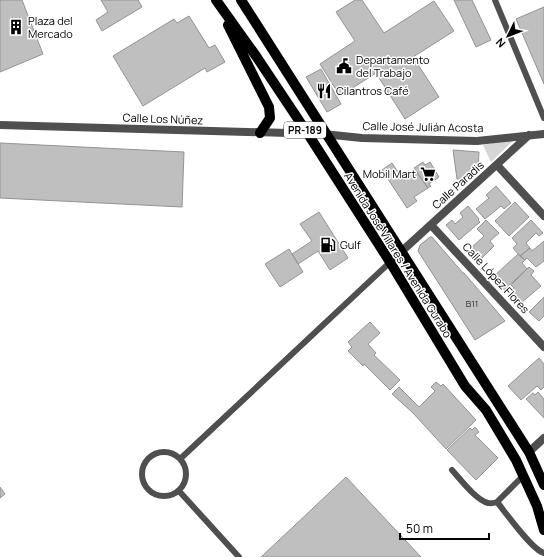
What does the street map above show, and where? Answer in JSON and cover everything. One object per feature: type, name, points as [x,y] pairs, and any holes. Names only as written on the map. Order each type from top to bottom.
[{"type":"main road","points":[[216,0],[270,108],[270,118],[260,133]]},
{"type":"main road","name":"Avenida José Villares / Avenida Gurabo","points":[[216,0],[256,56],[308,134],[390,262],[465,386],[486,410],[516,460],[537,506],[544,530]]},
{"type":"main road","name":"Avenida José Villares / Avenida Gurabo","points":[[241,0],[529,452],[544,485]]},
{"type":"main road","points":[[308,134],[336,157],[364,193]]},
{"type":"street","name":"Calle Los Núñez","points":[[0,125],[326,134]]},
{"type":"street","name":"Calle José Julián Acosta","points":[[326,134],[362,138],[477,141],[544,134]]},
{"type":"street","name":"Calle Paradis","points":[[402,251],[529,135]]},
{"type":"street","points":[[497,165],[544,216]]},
{"type":"street","name":"Calle López Flores","points":[[431,225],[544,347]]},
{"type":"street","points":[[529,452],[544,438]]},
{"type":"lane","points":[[495,0],[544,118]]},
{"type":"lane","points":[[180,458],[402,251]]},
{"type":"lane","points":[[164,451],[172,453],[180,458],[185,466],[186,475],[184,484],[179,491],[164,497],[150,492],[144,485],[142,476],[142,467],[147,459],[154,453],[164,451]]},
{"type":"lane","points":[[452,470],[478,497],[490,504],[497,502],[523,476]]},
{"type":"lane","points":[[179,491],[239,557]]},
{"type":"lane","points":[[497,502],[536,550],[544,553]]},
{"type":"shaded area","points":[[515,139],[491,162],[483,145]]},
{"type":"building","name":"Plaza del Mercado","points":[[0,0],[22,0],[43,54],[0,72]]},
{"type":"building","points":[[101,0],[138,0],[142,7],[102,31],[96,20],[108,12]]},
{"type":"building","points":[[355,0],[362,0],[384,33],[434,1],[454,31],[413,57],[439,97],[405,119],[376,73],[340,96],[320,64],[355,41],[336,12]]},
{"type":"building","points":[[454,0],[472,0],[491,40],[476,47]]},
{"type":"building","points":[[544,7],[544,84],[516,19]]},
{"type":"building","points":[[189,16],[209,48],[215,45],[225,62],[207,72],[205,68],[143,106],[113,56],[174,19],[177,23]]},
{"type":"building","name":"Cilantros Café","points":[[321,69],[341,104],[327,112],[306,77]]},
{"type":"building","points":[[0,143],[184,152],[182,207],[0,198]]},
{"type":"building","points":[[453,150],[479,152],[478,169],[472,169],[473,173],[468,174],[468,179],[462,183],[463,179],[457,179]]},
{"type":"building","name":"Mobil Mart","points":[[423,162],[425,165],[430,162],[439,177],[429,184],[431,186],[428,188],[414,168]]},
{"type":"building","points":[[392,163],[403,180],[416,171],[428,188],[414,197],[417,201],[407,208],[382,170]]},
{"type":"building","points":[[496,186],[511,203],[504,209],[501,206],[485,219],[476,209],[489,198],[486,195]]},
{"type":"building","points":[[515,202],[529,217],[509,236],[495,221]]},
{"type":"building","points":[[468,206],[480,222],[459,240],[446,225],[452,220],[455,224],[463,217],[460,213]]},
{"type":"building","points":[[319,212],[348,258],[330,270],[318,251],[298,264],[292,254],[312,241],[300,224]]},
{"type":"building","points":[[486,220],[499,233],[490,241],[494,246],[480,260],[470,249],[484,236],[477,229]]},
{"type":"building","points":[[531,220],[543,233],[539,236],[536,233],[526,243],[530,248],[520,256],[513,248],[517,244],[512,238]]},
{"type":"building","points":[[432,237],[505,321],[475,340],[418,251],[420,245]]},
{"type":"building","points":[[544,241],[544,261],[536,267],[527,258],[525,260],[520,256],[530,248],[532,251]]},
{"type":"building","points":[[289,249],[303,272],[280,287],[265,264]]},
{"type":"building","points":[[518,254],[525,260],[522,263],[527,269],[504,290],[493,277]]},
{"type":"building","points":[[529,267],[534,271],[531,275],[541,286],[521,303],[511,291],[514,288],[511,285]]},
{"type":"building","points":[[544,297],[544,316],[539,321],[529,312]]},
{"type":"building","points":[[370,322],[380,333],[368,344],[376,353],[374,355],[400,380],[390,390],[364,364],[363,366],[348,351],[352,347],[348,342]]},
{"type":"building","points":[[539,358],[544,364],[544,387],[541,390],[537,386],[521,400],[508,386]]},
{"type":"building","points":[[436,382],[441,386],[443,384],[476,420],[446,449],[413,413],[392,394],[399,387],[419,407],[435,391],[431,387]]},
{"type":"building","points":[[538,392],[544,399],[544,418],[526,399],[533,393],[535,395]]},
{"type":"building","points":[[475,427],[479,432],[475,435],[498,458],[476,480],[447,450],[470,428],[472,430]]},
{"type":"building","points":[[346,477],[421,557],[261,557],[311,510]]},
{"type":"building","points":[[0,487],[5,494],[0,498]]},
{"type":"place","name":"Plaza del Mercado","points":[[16,27]]},
{"type":"place","name":"Departamento del Trabajo","points":[[344,66]]},
{"type":"place","name":"Cilantros Café","points":[[324,91]]},
{"type":"place","name":"Mobil Mart","points":[[428,174]]},
{"type":"place","name":"Gulf","points":[[328,245]]}]
